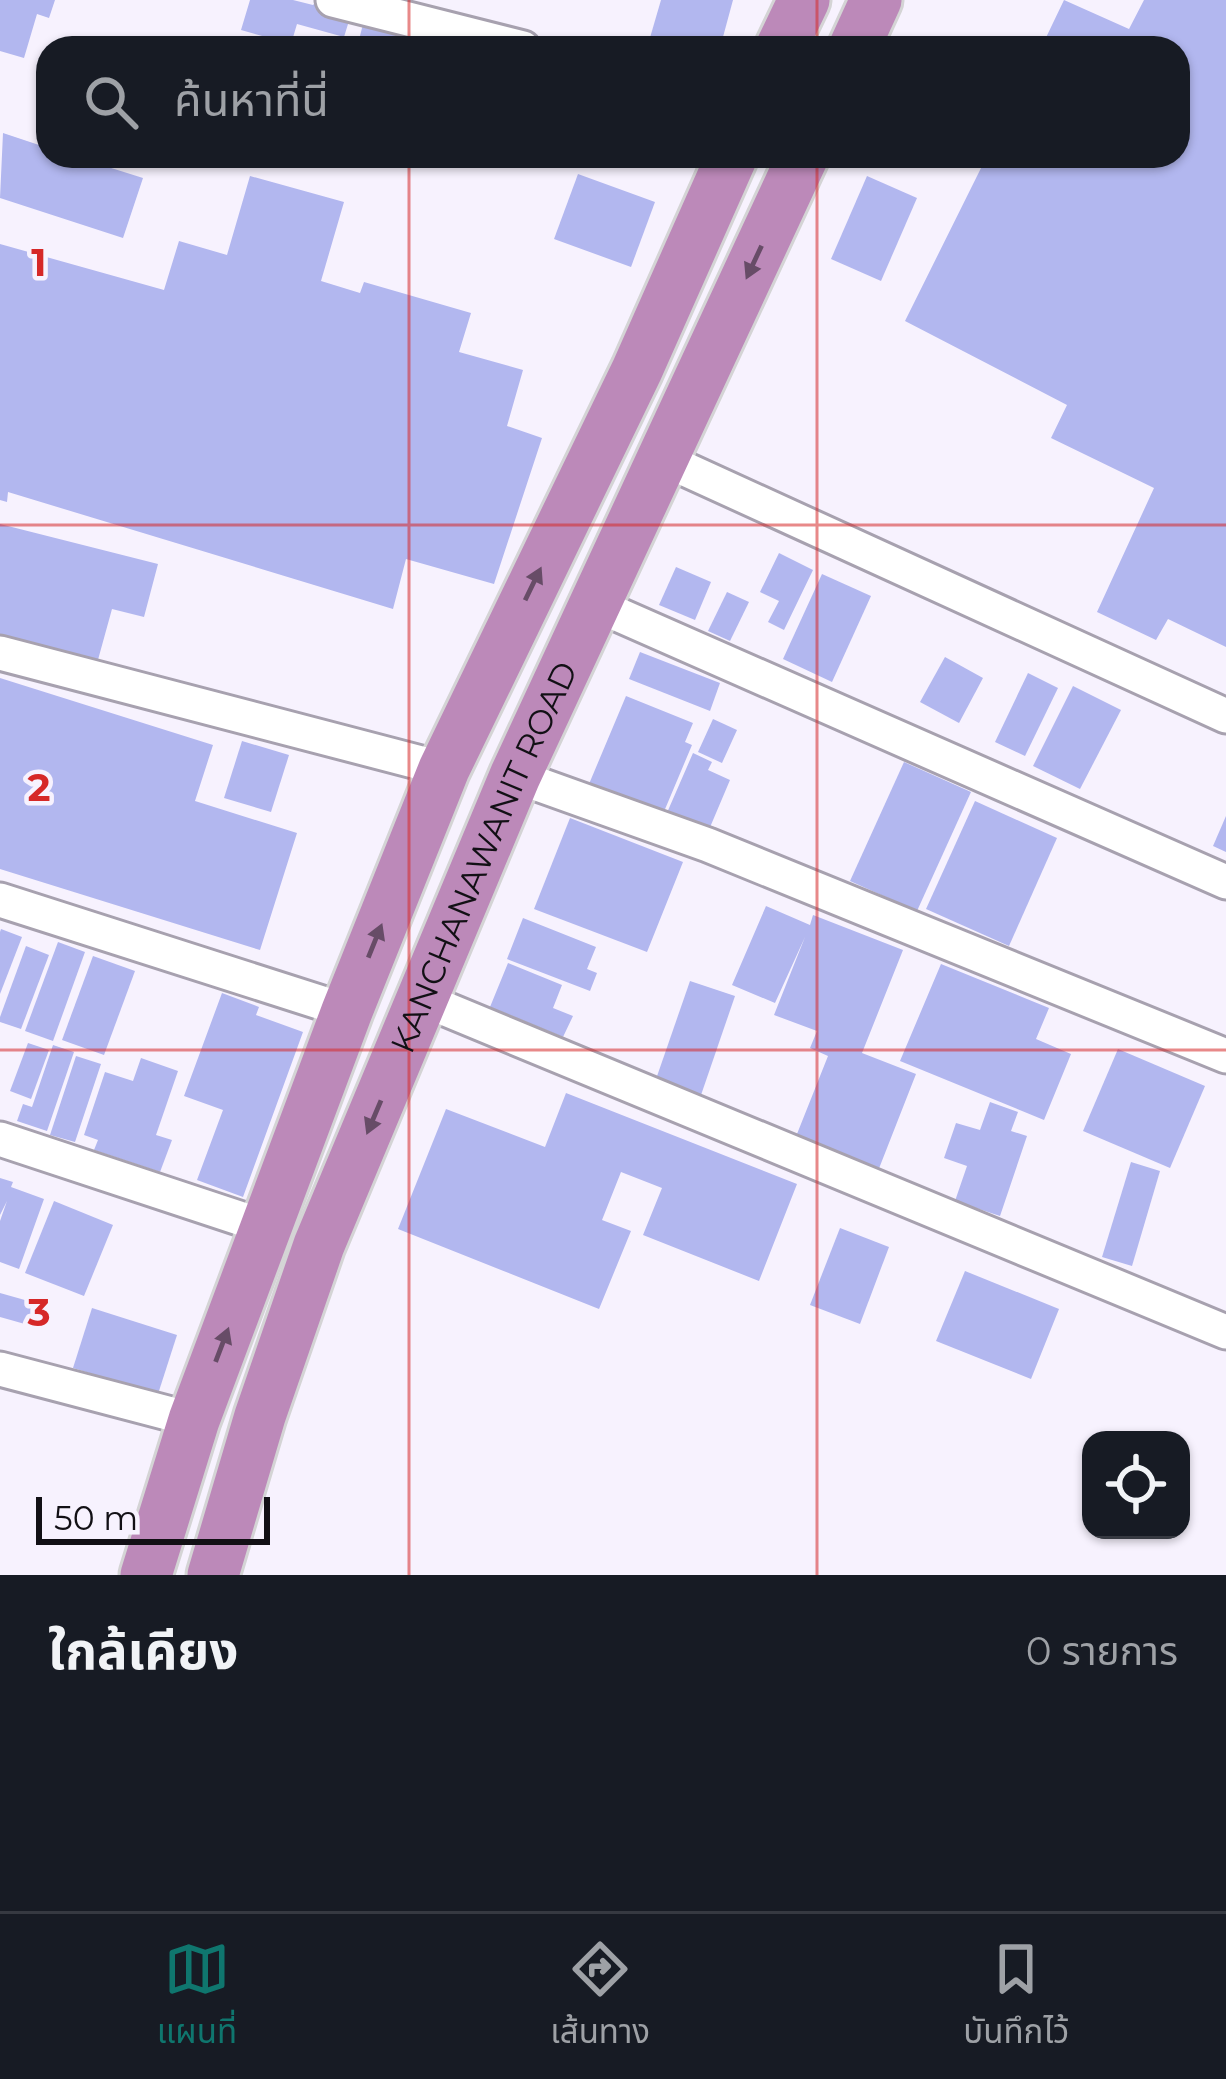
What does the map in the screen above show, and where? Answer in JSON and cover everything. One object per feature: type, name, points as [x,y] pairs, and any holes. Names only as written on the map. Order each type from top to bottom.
[{"type":"highway","points":[[788,36],[804,0]]},
{"type":"highway","points":[[860,36],[876,0]]},
{"type":"highway","name":"KANCHANAWANIT ROAD","points":[[146,1575],[194,1420],[347,1011],[444,769],[638,370],[727,168]]},
{"type":"highway","name":"KANCHANAWANIT ROAD","points":[[213,1575],[260,1416],[320,1245],[515,776],[797,168]]},
{"type":"highway","points":[[638,370],[692,393]]},
{"type":"street","points":[[333,0],[476,36]]},
{"type":"street","points":[[663,459],[1226,716]]},
{"type":"street","points":[[592,603],[1226,881]]},
{"type":"street","points":[[0,653],[444,769]]},
{"type":"street","points":[[515,776],[708,844],[1226,1056]]},
{"type":"street","points":[[0,900],[347,1011]]},
{"type":"street","points":[[424,1000],[1226,1332]]},
{"type":"street","points":[[0,1139],[266,1227]]},
{"type":"street","points":[[0,1369],[194,1420]]},
{"type":"building","points":[[0,0],[55,0],[49,18],[37,14],[24,58],[0,51]]},
{"type":"building","points":[[250,0],[313,5],[317,1],[352,11],[344,36],[297,24],[293,36],[241,30]]},
{"type":"building","points":[[661,0],[733,0],[723,36],[650,36]]},
{"type":"building","points":[[1064,0],[1129,29],[1144,0],[1226,0],[1226,647],[1168,619],[1156,640],[1097,612],[1154,488],[1051,438],[1067,405],[905,321],[981,168],[1190,168],[1190,36],[1047,36]]},
{"type":"building","points":[[363,24],[407,35],[407,36],[360,36]]},
{"type":"building","points":[[3,133],[36,144],[36,168],[111,168],[143,178],[123,238],[0,198]]},
{"type":"building","points":[[578,174],[655,202],[631,267],[554,239]]},
{"type":"building","points":[[250,176],[344,202],[321,281],[360,293],[364,282],[471,313],[459,352],[523,370],[507,426],[542,438],[494,584],[406,559],[393,609],[8,492],[7,502],[0,500],[0,244],[164,290],[179,241],[227,255]]},
{"type":"building","points":[[867,176],[917,198],[881,281],[831,259]]},
{"type":"building","points":[[0,524],[158,564],[144,617],[112,609],[96,667],[0,640]]},
{"type":"building","points":[[779,553],[813,570],[784,630],[768,622],[779,601],[760,592]]},
{"type":"building","points":[[676,567],[711,582],[695,620],[659,605]]},
{"type":"building","points":[[822,574],[871,596],[832,682],[783,659]]},
{"type":"building","points":[[727,592],[749,602],[730,641],[708,631]]},
{"type":"building","points":[[640,652],[720,683],[710,711],[629,679]]},
{"type":"building","points":[[945,657],[983,678],[959,723],[920,702]]},
{"type":"building","points":[[1028,673],[1058,688],[1025,756],[995,742]]},
{"type":"building","points":[[0,678],[213,745],[195,801],[297,833],[260,950],[0,869]]},
{"type":"building","points":[[1073,686],[1121,710],[1080,789],[1033,766]]},
{"type":"building","points":[[626,696],[693,723],[685,742],[692,745],[663,814],[589,784]]},
{"type":"building","points":[[713,719],[737,730],[722,763],[698,752]]},
{"type":"building","points":[[242,741],[289,755],[271,812],[224,798]]},
{"type":"building","points":[[693,753],[712,762],[708,770],[730,780],[708,832],[666,815]]},
{"type":"building","points":[[904,762],[971,792],[917,911],[850,881]]},
{"type":"building","points":[[975,801],[1057,838],[1009,946],[926,909]]},
{"type":"building","points":[[1226,816],[1226,852],[1213,846]]},
{"type":"building","points":[[570,818],[683,862],[647,952],[534,909]]},
{"type":"building","points":[[766,906],[810,925],[813,915],[903,950],[862,1053],[916,1074],[878,1171],[795,1139],[828,1056],[810,1048],[817,1031],[774,1015],[805,937],[775,1003],[732,985]]},
{"type":"building","points":[[523,918],[596,947],[587,969],[597,973],[590,991],[507,959]]},
{"type":"building","points":[[0,932],[22,937],[0,994]]},
{"type":"building","points":[[58,942],[85,952],[53,1041],[25,1031]]},
{"type":"building","points":[[26,946],[49,955],[21,1029],[0,1022],[0,1017]]},
{"type":"building","points":[[93,956],[135,971],[104,1055],[62,1040]]},
{"type":"building","points":[[508,963],[562,985],[553,1008],[573,1016],[563,1037],[490,1007]]},
{"type":"building","points":[[941,964],[1049,1008],[1036,1039],[1071,1054],[1044,1120],[900,1061]]},
{"type":"building","points":[[690,981],[735,996],[700,1098],[655,1082]]},
{"type":"building","points":[[222,993],[259,1007],[256,1015],[303,1032],[243,1197],[197,1180],[223,1110],[184,1096]]},
{"type":"building","points":[[28,1043],[49,1050],[31,1099],[10,1091]]},
{"type":"building","points":[[53,1045],[74,1052],[47,1131],[17,1121],[23,1104],[32,1107]]},
{"type":"building","points":[[1118,1049],[1205,1086],[1170,1168],[1083,1131]]},
{"type":"building","points":[[76,1056],[101,1064],[75,1142],[50,1135]]},
{"type":"building","points":[[141,1058],[178,1071],[156,1135],[172,1140],[160,1172],[94,1150],[98,1140],[84,1135],[105,1072],[133,1081]]},
{"type":"building","points":[[566,1093],[797,1184],[759,1281],[643,1235],[662,1188],[621,1172],[602,1220],[631,1231],[599,1309],[398,1229],[446,1109],[545,1147]]},
{"type":"building","points":[[990,1102],[1018,1112],[1011,1131],[1027,1136],[1000,1216],[955,1201],[967,1166],[944,1158],[956,1123],[980,1130]]},
{"type":"building","points":[[1131,1162],[1160,1171],[1132,1266],[1102,1257]]},
{"type":"building","points":[[0,1178],[44,1199],[19,1269],[0,1262],[0,1221],[7,1201],[0,1215]]},
{"type":"building","points":[[54,1201],[113,1225],[84,1296],[25,1273]]},
{"type":"building","points":[[840,1228],[889,1247],[860,1324],[810,1305]]},
{"type":"building","points":[[965,1271],[1059,1309],[1031,1379],[936,1341]]},
{"type":"building","points":[[0,1293],[39,1304],[32,1326],[0,1317]]},
{"type":"building","points":[[92,1308],[177,1335],[158,1394],[73,1368]]}]
